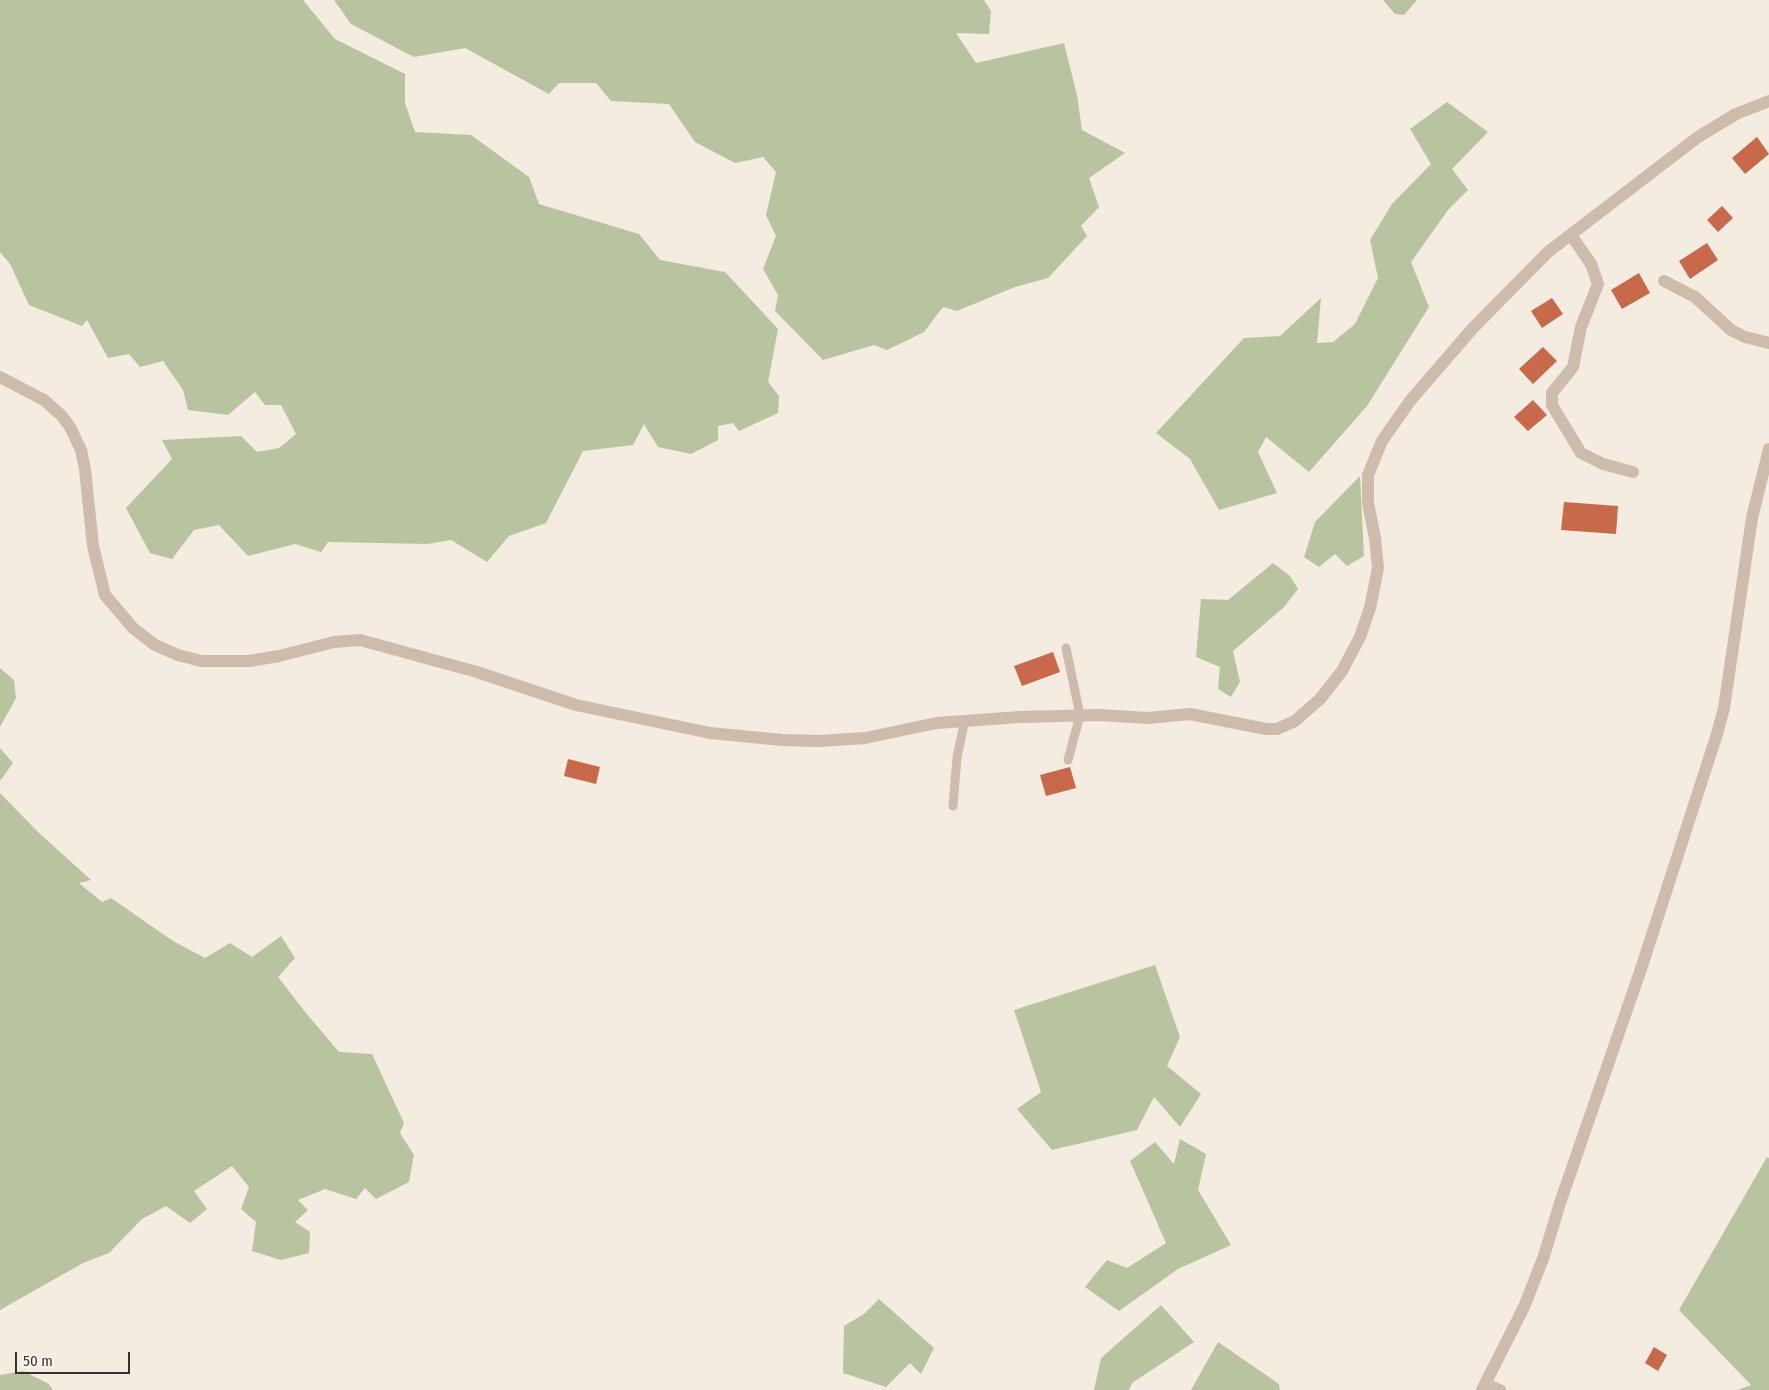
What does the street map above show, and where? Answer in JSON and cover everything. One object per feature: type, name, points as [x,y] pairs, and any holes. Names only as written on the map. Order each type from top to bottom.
[{"type":"street","points":[[0,377],[44,400],[62,416],[70,427],[83,460],[93,546],[105,595],[133,628],[155,645],[178,655],[201,661],[249,660],[279,656],[334,642],[360,640],[477,672],[576,705],[710,732],[782,740],[819,741],[866,738],[937,723],[1080,715],[1148,718],[1190,714],[1266,729],[1277,729],[1295,721],[1320,699],[1342,671],[1357,644],[1370,608],[1377,579],[1378,558],[1366,488],[1368,475],[1376,452],[1410,402],[1473,328],[1530,269],[1698,137],[1736,114],[1769,101]]},
{"type":"street","points":[[1571,235],[1591,264],[1598,284],[1581,327],[1573,367],[1552,392],[1550,398],[1552,405],[1581,453],[1603,464],[1634,472]]},
{"type":"street","points":[[1664,281],[1695,297],[1731,330],[1745,337],[1769,343]]},
{"type":"street","points":[[1500,1390],[1483,1387],[1524,1307],[1544,1256],[1560,1203],[1637,982],[1717,734],[1724,708],[1752,518],[1769,449]]},
{"type":"lane","points":[[1066,648],[1080,715],[1068,760]]},
{"type":"lane","points":[[953,806],[957,758],[965,720]]},
{"type":"green space","points":[[0,0],[303,0],[335,39],[405,74],[405,103],[415,132],[471,135],[529,177],[539,204],[639,234],[660,260],[725,272],[778,329],[768,382],[779,396],[778,413],[739,431],[733,423],[718,426],[718,440],[691,454],[658,447],[644,424],[633,445],[583,451],[546,523],[509,536],[487,562],[451,540],[428,544],[328,542],[321,552],[295,544],[248,556],[219,525],[194,530],[172,559],[150,553],[126,508],[172,459],[162,440],[241,436],[257,452],[279,448],[296,434],[281,405],[265,405],[255,392],[228,415],[188,410],[183,390],[163,361],[140,367],[129,354],[108,358],[87,320],[82,326],[29,305],[10,264],[0,252]]},
{"type":"green space","points":[[334,0],[984,0],[991,11],[989,34],[956,33],[976,63],[1064,43],[1077,95],[1082,130],[1125,153],[1089,178],[1099,207],[1081,226],[1087,236],[1048,278],[1015,287],[957,311],[943,307],[924,332],[887,350],[874,345],[823,360],[775,311],[778,295],[763,269],[776,236],[766,215],[776,172],[763,157],[735,163],[695,142],[669,104],[611,101],[596,83],[559,83],[549,94],[465,48],[414,57],[351,24]]},
{"type":"green space","points":[[1383,0],[1417,0],[1404,15],[1395,14]]},
{"type":"green space","points":[[1447,102],[1488,132],[1452,169],[1468,190],[1448,210],[1411,262],[1429,307],[1367,406],[1309,472],[1266,437],[1258,452],[1277,493],[1219,510],[1190,459],[1156,433],[1244,338],[1280,336],[1321,298],[1317,343],[1333,342],[1355,324],[1378,278],[1370,240],[1392,204],[1431,164],[1410,129]]},
{"type":"green space","points":[[1360,476],[1364,556],[1347,566],[1335,554],[1319,567],[1304,557],[1315,522]]},
{"type":"green space","points":[[1273,563],[1290,576],[1298,589],[1284,607],[1233,651],[1240,682],[1231,697],[1218,689],[1220,667],[1196,657],[1201,599],[1228,600]]},
{"type":"green space","points":[[0,668],[14,680],[16,698],[0,727]]},
{"type":"green space","points":[[0,748],[13,763],[0,781]]},
{"type":"green space","points":[[0,793],[38,832],[91,880],[79,883],[102,902],[111,898],[173,941],[205,958],[230,943],[252,957],[281,936],[295,958],[278,977],[339,1052],[372,1054],[404,1123],[400,1133],[414,1155],[409,1182],[376,1199],[365,1188],[356,1199],[325,1189],[298,1200],[308,1210],[295,1222],[310,1232],[309,1253],[281,1260],[252,1251],[256,1222],[241,1209],[249,1187],[232,1166],[194,1191],[207,1209],[190,1223],[166,1206],[142,1219],[109,1253],[83,1263],[0,1310]]},
{"type":"green space","points":[[1155,965],[1180,1037],[1167,1066],[1201,1094],[1180,1127],[1154,1097],[1137,1130],[1052,1150],[1017,1109],[1041,1092],[1014,1010]]},
{"type":"green space","points":[[1180,1139],[1206,1154],[1198,1190],[1231,1245],[1178,1269],[1119,1311],[1085,1287],[1107,1260],[1127,1268],[1166,1243],[1130,1161],[1155,1142],[1174,1164]]},
{"type":"green space","points":[[1767,1157],[1769,1158],[1769,1390],[1738,1390],[1751,1385],[1679,1310]]},
{"type":"green space","points":[[879,1299],[934,1348],[921,1374],[910,1363],[886,1387],[843,1373],[844,1326],[864,1314]]},
{"type":"green space","points":[[1161,1305],[1194,1342],[1132,1383],[1129,1390],[1094,1390],[1101,1358]]},
{"type":"green space","points":[[1218,1342],[1279,1384],[1280,1390],[1191,1390]]},
{"type":"green space","points":[[23,1371],[49,1384],[53,1390],[0,1390],[0,1375]]},
{"type":"building","points":[[1757,137],[1769,154],[1745,174],[1732,158]]},
{"type":"building","points":[[1722,206],[1733,218],[1718,232],[1707,220]]},
{"type":"building","points":[[1707,243],[1718,260],[1690,279],[1679,261]]},
{"type":"building","points":[[1639,273],[1650,293],[1622,309],[1611,290]]},
{"type":"building","points":[[1552,298],[1563,314],[1542,328],[1531,311]]},
{"type":"building","points":[[1543,347],[1557,361],[1533,384],[1519,369]]},
{"type":"building","points":[[1533,400],[1547,415],[1528,431],[1514,417]]},
{"type":"building","points":[[1564,502],[1618,506],[1616,534],[1561,530]]},
{"type":"building","points":[[1053,652],[1060,672],[1022,686],[1014,666]]},
{"type":"building","points":[[568,759],[600,767],[596,784],[564,776]]},
{"type":"building","points":[[1070,767],[1076,788],[1046,796],[1040,775]]},
{"type":"building","points":[[1654,1347],[1667,1355],[1658,1371],[1645,1363]]}]
